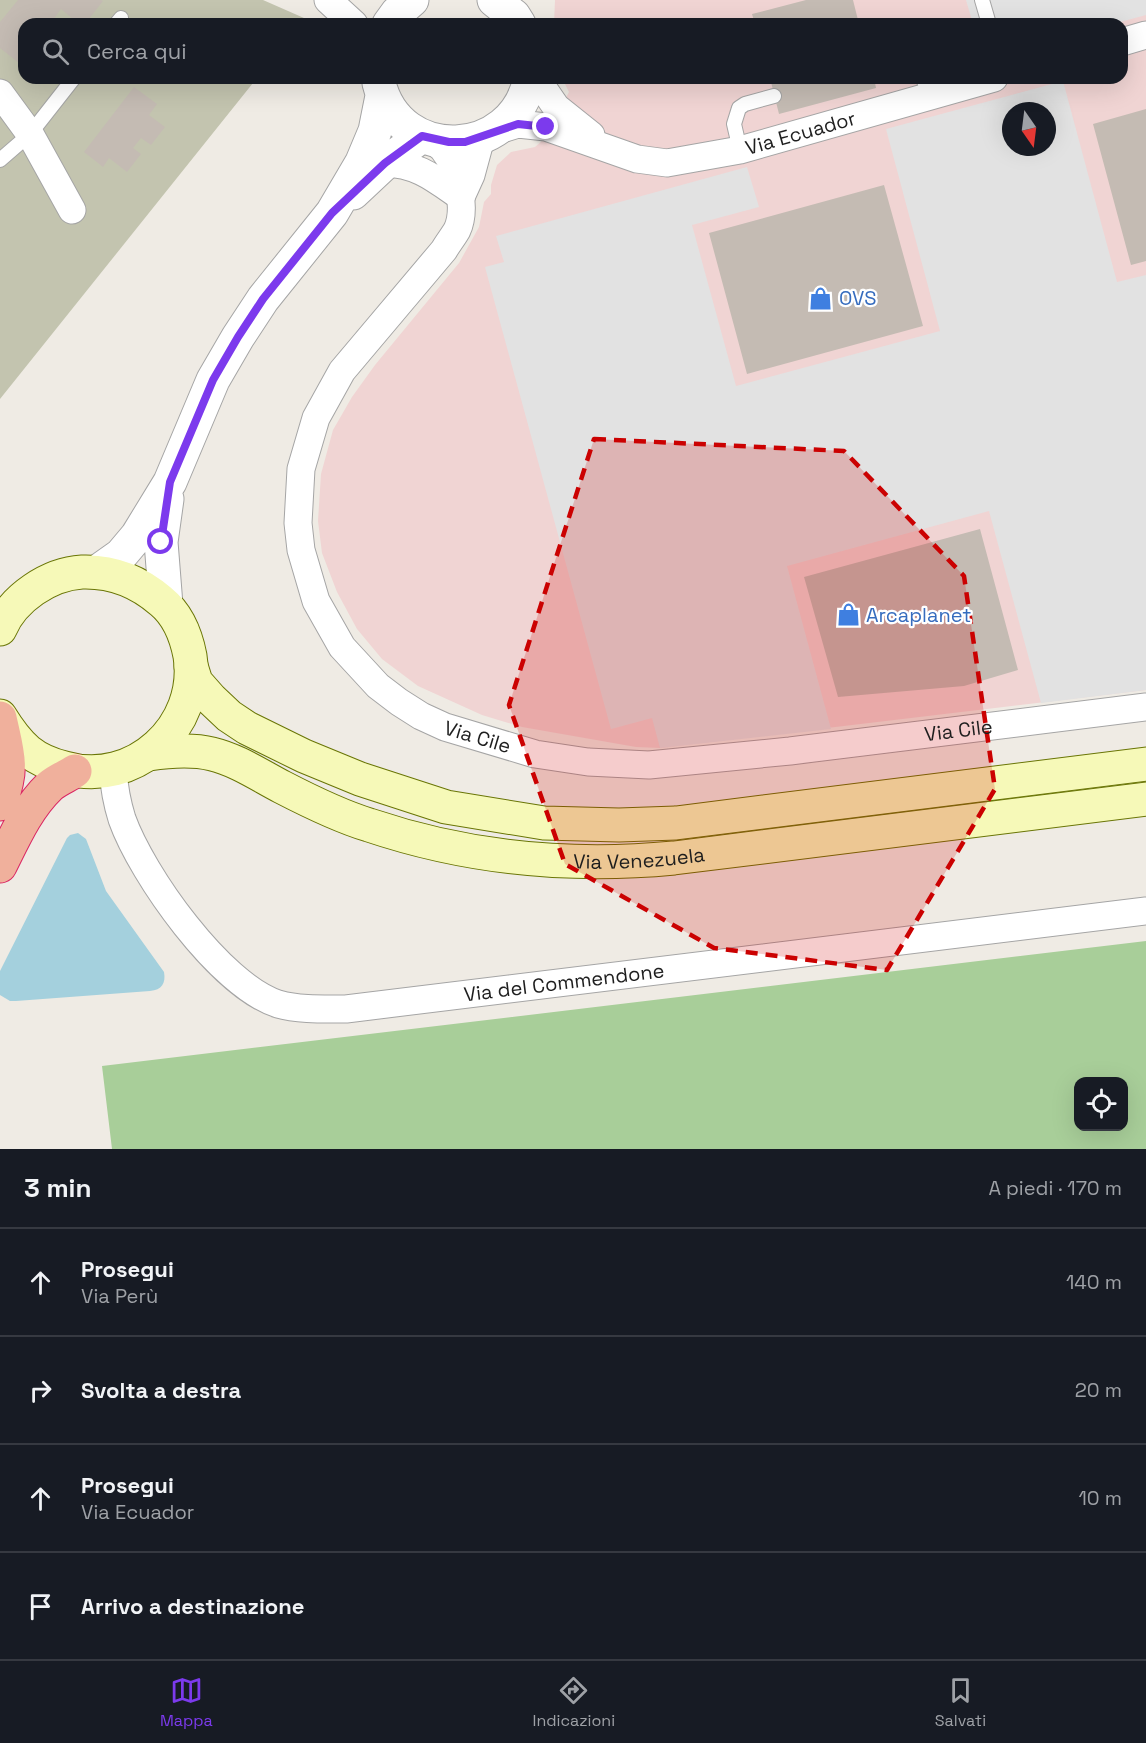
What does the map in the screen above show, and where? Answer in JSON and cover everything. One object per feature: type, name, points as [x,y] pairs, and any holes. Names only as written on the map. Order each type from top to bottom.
[{"type":"highway","points":[[0,717],[10,762],[8,784],[0,804]]},
{"type":"highway","points":[[0,866],[20,825],[35,803],[52,784],[75,771]]},
{"type":"main road","points":[[0,629],[15,606],[32,591],[52,579],[74,573],[97,572],[123,576],[146,588],[166,605],[179,623],[188,644],[191,666],[189,692],[182,716],[168,737],[149,754],[132,764],[113,770],[75,771],[51,764],[30,752],[12,735],[0,717]]},
{"type":"main road","name":"Via Venezuela","points":[[191,666],[196,682],[229,716],[247,728],[304,756],[360,779],[446,807],[544,823],[675,824],[1146,764]]},
{"type":"main road","name":"Via Venezuela","points":[[149,754],[174,750],[211,753],[367,825],[445,848],[514,858],[577,862],[674,858],[1146,799]]},
{"type":"street","points":[[328,0],[348,18]]},
{"type":"street","points":[[393,18],[412,0]]},
{"type":"street","points":[[494,0],[515,18]]},
{"type":"street","points":[[525,18],[531,0]]},
{"type":"street","points":[[1128,40],[1146,35]]},
{"type":"street","points":[[380,87],[391,111],[403,123],[428,138],[465,142],[488,134],[510,119],[521,105],[528,84]]},
{"type":"street","name":"Via Ecuador","points":[[540,84],[556,107],[606,147]]},
{"type":"street","name":"Via Ecuador","points":[[488,134],[518,124],[546,127],[637,159],[667,163],[740,150],[926,87],[949,84]]},
{"type":"street","points":[[332,213],[362,162],[375,131],[380,87]]},
{"type":"street","points":[[0,93],[30,135],[72,210]]},
{"type":"street","name":"Via Cile","points":[[461,197],[488,134]]},
{"type":"street","points":[[97,572],[121,555],[137,536],[170,482],[213,380],[263,299],[332,213],[385,163],[428,138]]},
{"type":"street","name":"Via Cile","points":[[428,138],[444,150],[455,171],[461,197],[461,215],[457,229],[444,250],[342,371],[316,418],[301,469],[298,523],[301,550],[316,601],[342,647],[378,686],[421,716],[445,727],[535,754],[588,762],[649,765],[790,751],[1146,707]]},
{"type":"street","points":[[385,163],[403,163],[422,170],[461,197]]},
{"type":"street","points":[[166,605],[161,542],[170,482]]},
{"type":"street","name":"Via del Commendone","points":[[113,770],[114,786],[122,819],[140,858],[166,899],[200,942],[236,980],[257,994],[278,1004],[311,1009],[346,1009],[1146,911]]},
{"type":"lane","points":[[982,0],[987,18]]},
{"type":"lane","points":[[0,160],[30,135],[69,84]]},
{"type":"lane","points":[[740,150],[734,124],[739,108],[745,104],[774,96]]},
{"type":"highlighted area","points":[[594,439],[844,451],[964,576],[995,789],[887,970],[714,948],[565,864],[509,705]]},
{"type":"shaded area","points":[[0,0],[263,0],[304,18],[18,18],[18,84],[252,84],[0,399]]},
{"type":"shaded area","points":[[555,0],[1146,0],[1146,690],[660,748],[636,747],[522,727],[482,715],[418,686],[382,659],[357,629],[337,592],[322,553],[318,521],[321,474],[333,430],[352,397],[375,365],[459,263],[479,227],[484,202],[491,194],[491,185],[497,165],[511,152],[535,147],[543,140],[569,92],[565,84],[1128,84],[1128,18],[554,18]]},
{"type":"shaded area","points":[[966,0],[1146,0],[1146,15],[1128,20],[1128,18],[971,18]]},
{"type":"shaded area","points":[[1052,84],[1064,84],[1117,282],[1146,275],[1146,690],[1041,703],[989,511],[787,566],[831,729],[660,748],[652,718],[611,729],[485,267],[504,262],[496,236],[747,167],[759,207],[692,225],[736,386],[940,331],[886,129]]},
{"type":"green space","points":[[1146,941],[1146,1149],[112,1149],[102,1066]]},
{"type":"water","points":[[78,833],[86,839],[106,891],[164,972],[164,983],[158,989],[150,991],[10,1001],[0,995],[0,971],[67,838]]},
{"type":"building","points":[[18,0],[103,1],[90,18],[72,18],[61,9],[54,18],[18,18],[18,62],[0,48],[0,22]]},
{"type":"building","points":[[806,0],[853,0],[858,18],[753,18],[752,14]]},
{"type":"building","points":[[772,84],[875,84],[876,88],[779,114]]},
{"type":"building","points":[[134,87],[157,104],[149,115],[165,127],[151,145],[141,138],[133,148],[141,154],[127,172],[109,158],[103,167],[84,152]]},
{"type":"building","points":[[1146,109],[1146,261],[1131,265],[1093,124]]},
{"type":"building","points":[[884,185],[923,326],[747,374],[709,233]]},
{"type":"building","points":[[980,529],[1018,670],[964,686],[838,697],[804,577]]},
{"type":"place","name":"OVS","points":[[821,298]]},
{"type":"place","name":"Arcaplanet","points":[[848,615]]},
{"type":"route","points":[[161,542],[170,482],[213,380],[263,299],[332,213],[385,163],[422,136],[433,140],[465,142],[518,124],[546,127]]}]
